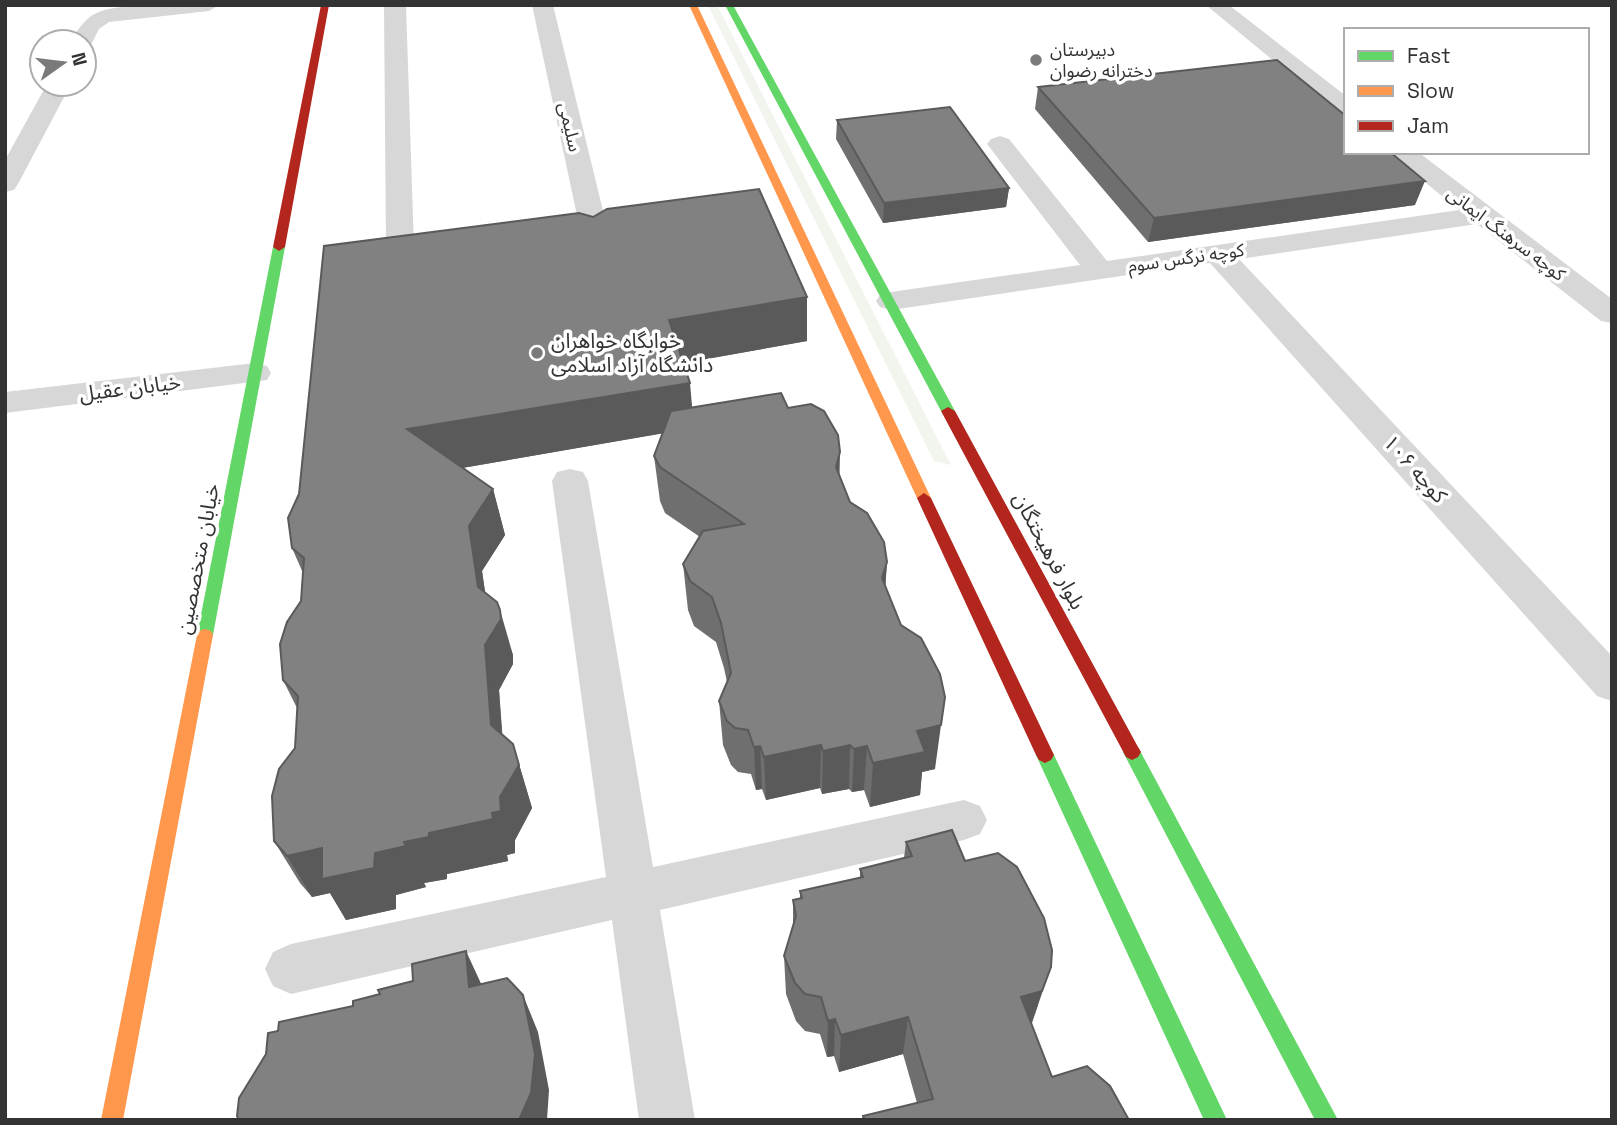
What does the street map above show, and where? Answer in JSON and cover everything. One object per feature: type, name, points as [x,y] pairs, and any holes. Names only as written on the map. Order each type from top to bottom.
[{"type":"main road","name":"خیابان متخصصین","points":[[112,1120],[325,5]]},
{"type":"main road","points":[[693,5],[1216,1120]]},
{"type":"main road","name":"بلوار فرهیختگان","points":[[729,5],[891,301],[1327,1120]]},
{"type":"street","points":[[89,28],[103,16],[209,5]]},
{"type":"street","points":[[395,5],[400,248]]},
{"type":"street","name":"سلیمی","points":[[542,5],[598,248]]},
{"type":"street","points":[[1216,5],[1344,106]]},
{"type":"street","points":[[5,184],[51,98]]},
{"type":"street","points":[[1000,144],[1100,271]]},
{"type":"street","name":"کوچه سرهنگ ایمانی","points":[[1404,154],[1612,314]]},
{"type":"street","name":"کوچه نرگس سوم","points":[[891,301],[1480,215]]},
{"type":"street","name":"کوچه ۱۰۶","points":[[1219,254],[1612,684]]},
{"type":"street","name":"خیابان عقیل","points":[[5,403],[256,373]]},
{"type":"street","points":[[570,481],[667,1120]]},
{"type":"street","points":[[291,969],[964,820]]},
{"type":"shaded area","points":[[708,5],[717,5],[951,465],[934,461]]},
{"type":"building","points":[[1277,60],[1344,114],[1344,154],[1392,154],[1425,181],[1154,218],[1038,87]]},
{"type":"building","points":[[950,107],[1009,188],[884,203],[837,120]]},
{"type":"building","points":[[759,189],[807,297],[669,320],[690,383],[407,429],[493,489],[469,526],[478,587],[497,602],[501,619],[485,645],[491,725],[513,744],[519,765],[500,797],[501,811],[492,813],[493,819],[429,833],[429,837],[404,842],[406,846],[375,853],[374,868],[322,879],[322,848],[287,856],[274,841],[272,796],[279,769],[295,748],[298,696],[283,680],[280,644],[287,622],[301,601],[304,558],[292,548],[288,518],[299,494],[324,246],[579,213],[593,217],[607,209]]},
{"type":"building","points":[[781,393],[788,408],[811,404],[824,411],[838,435],[840,452],[836,467],[850,502],[867,513],[884,542],[887,562],[882,578],[901,625],[921,638],[940,674],[945,697],[941,725],[917,731],[925,752],[873,763],[867,746],[854,749],[850,745],[823,751],[821,745],[764,757],[760,746],[754,747],[748,730],[735,728],[727,721],[719,701],[731,673],[721,623],[712,597],[690,581],[683,564],[703,531],[744,524],[660,467],[654,456],[671,411]]},
{"type":"building","points":[[952,830],[965,861],[998,853],[1017,867],[1044,918],[1052,950],[1051,967],[1042,991],[1021,997],[1052,1077],[1087,1066],[1110,1086],[1129,1120],[864,1120],[863,1116],[933,1099],[908,1017],[841,1035],[835,1019],[828,1021],[821,997],[805,994],[795,983],[784,956],[796,916],[793,900],[802,898],[800,891],[863,877],[860,869],[912,856],[906,842]]},
{"type":"building","points":[[466,951],[469,987],[507,978],[523,995],[535,1054],[531,1093],[519,1120],[239,1120],[239,1098],[266,1054],[268,1033],[278,1031],[279,1022],[353,1006],[353,1001],[380,994],[378,990],[413,981],[412,964]]},
{"type":"traffic: fast","points":[[729,5],[948,411]]},
{"type":"traffic: fast","points":[[205,635],[279,247]]},
{"type":"traffic: fast","points":[[1132,752],[1327,1120]]},
{"type":"traffic: fast","points":[[1045,755],[1216,1120]]},
{"type":"traffic: slow","points":[[693,5],[924,498]]},
{"type":"traffic: slow","points":[[112,1120],[205,635]]},
{"type":"traffic: jam","points":[[279,247],[325,5]]},
{"type":"traffic: jam","points":[[948,411],[1132,752]]},
{"type":"traffic: jam","points":[[924,498],[1045,755]]},
{"type":"place","name":"دبیرستان دخترانه رضوان","points":[[1036,60]]},
{"type":"place","name":"خوابگاه خواهران دانشگاه آزاد اسلامی","points":[[537,353]]}]
